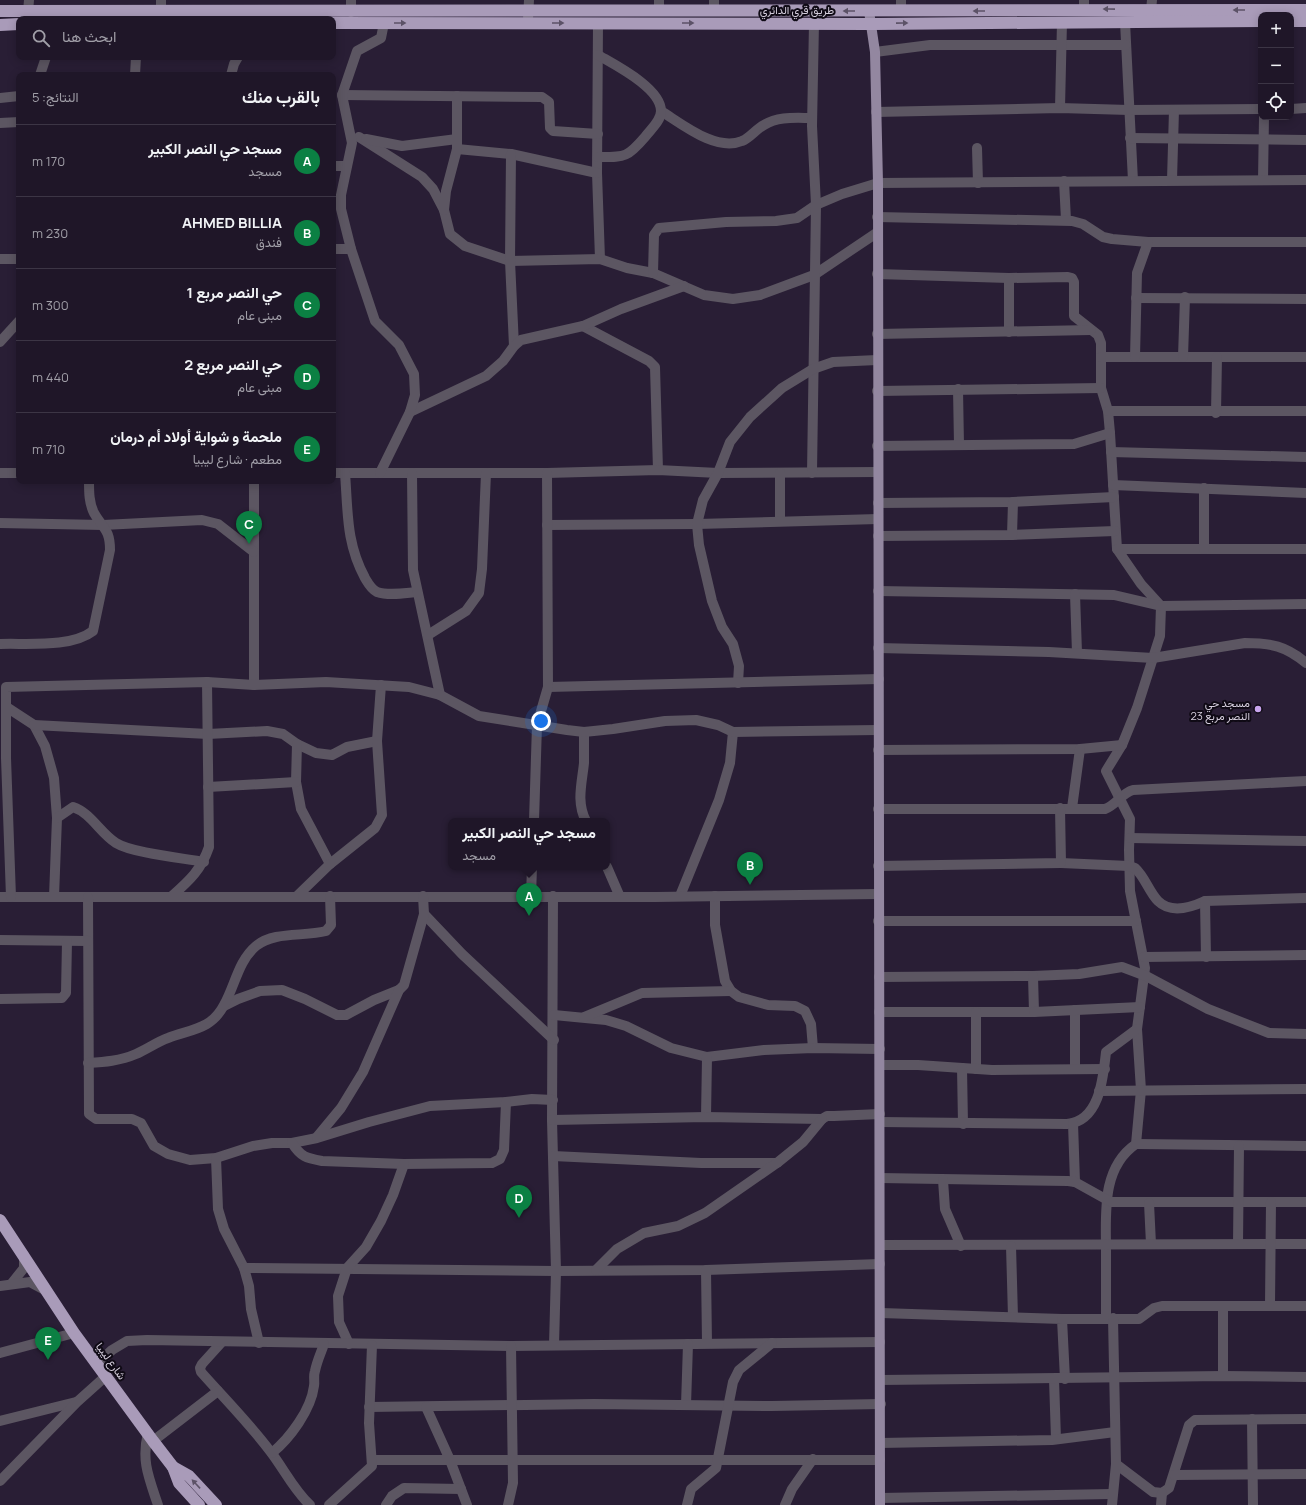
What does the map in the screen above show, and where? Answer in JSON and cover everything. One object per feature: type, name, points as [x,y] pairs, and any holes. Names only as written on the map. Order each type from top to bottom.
[{"type":"highway","name":"طريق قري الدائري","points":[[336,23],[384,23],[528,11],[659,5],[714,5],[869,11],[901,5],[1151,5],[1306,10]]},
{"type":"highway","name":"طريق قري الدائري","points":[[0,11],[29,6],[351,6],[528,11],[598,23],[872,24],[1258,21]]},
{"type":"highway","points":[[1294,21],[1306,21]]},
{"type":"highway","points":[[0,25],[16,24]]},
{"type":"highway","name":"شارع ليبيا","points":[[0,1221],[24,1255],[74,1333],[150,1437],[173,1466],[188,1476],[216,1505]]},
{"type":"highway","points":[[173,1466],[179,1483],[199,1505]]},
{"type":"main road","points":[[869,11],[875,52],[878,183],[877,446],[881,1313],[880,1501]]},
{"type":"street","points":[[1060,108],[1062,22]]},
{"type":"street","points":[[1125,22],[1133,181]]},
{"type":"street","points":[[384,23],[381,38],[363,47],[355,54],[339,97],[355,136],[422,178],[432,189],[444,210],[450,234],[465,246],[510,261],[600,259],[627,268],[653,272],[704,295],[733,299],[760,295],[814,275],[878,232]]},
{"type":"street","points":[[598,23],[597,173],[600,259]]},
{"type":"street","points":[[812,473],[816,205],[812,118],[814,23]]},
{"type":"street","points":[[875,52],[930,45],[1126,45]]},
{"type":"street","points":[[598,55],[631,74],[652,92],[660,104],[661,111],[654,126],[635,148],[624,157],[598,157]]},
{"type":"street","points":[[41,72],[45,60]]},
{"type":"street","points":[[135,72],[136,60]]},
{"type":"street","points":[[232,72],[236,60]]},
{"type":"street","points":[[0,98],[16,96]]},
{"type":"street","points":[[444,210],[446,191],[457,144],[457,96]]},
{"type":"street","points":[[339,97],[542,97],[548,102],[550,128],[553,131],[598,134]]},
{"type":"street","points":[[876,112],[1060,108],[1129,110],[1258,109]]},
{"type":"street","points":[[1294,109],[1306,108]]},
{"type":"street","points":[[1172,180],[1174,110]]},
{"type":"street","points":[[661,111],[706,139],[730,143],[740,142],[762,126],[778,119],[812,118]]},
{"type":"street","points":[[1263,180],[1264,120]]},
{"type":"street","points":[[0,123],[16,122]]},
{"type":"street","points":[[355,136],[392,146],[457,144],[597,173]]},
{"type":"street","points":[[355,136],[346,166],[341,203],[351,249],[375,321],[399,345],[414,374],[415,396],[410,412],[380,473]]},
{"type":"street","points":[[1130,138],[1174,137],[1306,140]]},
{"type":"street","points":[[977,148],[978,183]]},
{"type":"street","points":[[511,154],[510,261],[514,346]]},
{"type":"street","points":[[336,166],[346,166]]},
{"type":"street","points":[[653,272],[654,235],[659,228],[726,222],[776,221],[797,218],[816,205],[842,194],[878,183],[1306,180]]},
{"type":"street","points":[[1064,181],[1066,220]]},
{"type":"street","points":[[878,217],[1066,220],[1084,224],[1107,238],[1148,242],[1306,242]]},
{"type":"street","points":[[1135,357],[1138,266],[1148,242]]},
{"type":"street","points":[[336,249],[351,249]]},
{"type":"street","points":[[0,259],[16,259]]},
{"type":"street","points":[[877,274],[1009,278],[1070,277],[1074,282],[1074,316],[1100,338],[1101,388],[1108,411],[1117,548],[1141,584],[1162,606],[1162,628],[1137,708],[1122,745],[1106,771],[1130,819],[1130,891],[1144,957],[1146,976],[1137,1029],[1141,1090],[1136,1144]]},
{"type":"street","points":[[1009,278],[1009,332]]},
{"type":"street","points":[[410,412],[486,376],[503,361],[514,346],[521,340],[583,326],[621,309],[684,286]]},
{"type":"street","points":[[1136,298],[1185,297],[1306,299]]},
{"type":"street","points":[[1183,357],[1185,297]]},
{"type":"street","points":[[0,342],[16,324]]},
{"type":"street","points":[[583,326],[649,361],[655,367],[658,470]]},
{"type":"street","points":[[877,334],[1091,330]]},
{"type":"street","points":[[1101,357],[1306,357]]},
{"type":"street","points":[[1216,412],[1217,357]]},
{"type":"street","points":[[738,683],[739,666],[733,644],[722,626],[712,601],[699,545],[697,524],[703,500],[718,473],[730,442],[750,416],[782,388],[813,369],[833,362],[877,360]]},
{"type":"street","points":[[878,391],[1101,388]]},
{"type":"street","points":[[958,390],[959,445]]},
{"type":"street","points":[[1108,411],[1306,411]]},
{"type":"street","points":[[877,446],[1074,444],[1110,433]]},
{"type":"street","points":[[1111,452],[1306,457]]},
{"type":"street","points":[[336,473],[547,473],[658,470],[718,473],[878,472]]},
{"type":"street","points":[[0,473],[16,473]]},
{"type":"street","points":[[345,473],[350,543],[356,561],[370,586],[376,591],[386,593],[417,592]]},
{"type":"street","points":[[412,473],[414,570],[417,592],[428,635],[440,695]]},
{"type":"street","points":[[428,635],[466,611],[478,593],[482,569],[486,473]]},
{"type":"street","points":[[534,818],[537,726],[548,687],[547,473]]},
{"type":"street","points":[[780,473],[780,521]]},
{"type":"street","points":[[0,644],[72,641],[84,638],[93,631],[110,550],[110,537],[94,513],[90,503],[89,484]]},
{"type":"street","points":[[254,484],[254,685]]},
{"type":"street","points":[[1113,485],[1306,493]]},
{"type":"street","points":[[1204,488],[1204,548]]},
{"type":"street","points":[[878,503],[1013,502],[1114,497]]},
{"type":"street","points":[[1012,535],[1013,502]]},
{"type":"street","points":[[547,525],[697,524],[878,519]]},
{"type":"street","points":[[0,523],[103,525],[202,520],[218,524],[254,552]]},
{"type":"street","points":[[878,536],[1012,535],[1115,531]]},
{"type":"street","points":[[1117,548],[1306,549]]},
{"type":"street","points":[[878,591],[1114,595],[1162,606],[1306,604]]},
{"type":"street","points":[[1075,594],[1077,653]]},
{"type":"street","points":[[878,648],[1077,653],[1153,658],[1246,643],[1260,643],[1285,648],[1306,663]]},
{"type":"street","points":[[548,687],[879,679]]},
{"type":"street","points":[[172,896],[191,879],[204,862],[209,847],[207,682]]},
{"type":"street","points":[[11,897],[6,758],[8,708],[3,687],[207,682],[254,685],[326,682],[409,687],[440,695],[478,716],[584,732],[613,730],[665,721],[696,720],[718,725],[733,732],[878,730]]},
{"type":"street","points":[[297,896],[330,864],[375,828],[382,815],[377,741],[381,685]]},
{"type":"street","points":[[8,708],[34,725],[45,746],[54,778],[57,818],[54,897]]},
{"type":"street","points":[[34,725],[208,734],[267,732],[283,734],[297,744],[316,753],[332,755],[347,747],[377,741]]},
{"type":"street","points":[[584,732],[584,762],[580,801],[582,814],[584,818]]},
{"type":"street","points":[[680,896],[719,800],[730,763],[733,732]]},
{"type":"street","points":[[297,744],[296,782],[301,809],[330,864]]},
{"type":"street","points":[[878,750],[1080,749],[1122,745]]},
{"type":"street","points":[[1072,808],[1080,749]]},
{"type":"street","points":[[878,809],[1106,809],[1121,800],[1125,794],[1133,790],[1306,781]]},
{"type":"street","points":[[208,787],[296,782]]},
{"type":"street","points":[[57,818],[73,807],[82,810],[116,843],[130,849],[204,862]]},
{"type":"street","points":[[1060,808],[1061,864]]},
{"type":"street","points":[[1130,838],[1306,841]]},
{"type":"street","points":[[878,866],[1061,864],[1129,866],[1137,870],[1159,901],[1166,906],[1178,908],[1191,907],[1205,900],[1306,898]]},
{"type":"street","points":[[531,896],[532,870]]},
{"type":"street","points":[[608,870],[620,896]]},
{"type":"street","points":[[0,897],[715,896],[878,894]]},
{"type":"street","points":[[88,1063],[117,1061],[136,1054],[170,1037],[201,1028],[212,1020],[224,1006],[238,971],[256,946],[270,938],[326,931],[331,925],[330,896]]},
{"type":"street","points":[[317,1138],[342,1108],[363,1072],[399,990],[404,984],[424,914],[423,896]]},
{"type":"street","points":[[553,896],[554,1040],[552,1120],[556,1271],[554,1345]]},
{"type":"street","points":[[715,896],[715,925],[719,949],[725,981],[731,991],[739,997],[768,1005],[795,1006],[805,1012],[811,1024],[812,1048]]},
{"type":"street","points":[[88,897],[89,1114],[92,1117],[132,1119],[141,1123],[154,1146],[168,1154],[190,1160],[216,1158],[254,1146],[272,1143],[292,1143],[317,1138],[368,1122],[430,1106],[506,1102],[532,1098],[552,1100]]},
{"type":"street","points":[[1205,900],[1206,957]]},
{"type":"street","points":[[424,914],[462,954],[554,1040]]},
{"type":"street","points":[[878,921],[1136,921]]},
{"type":"street","points":[[0,940],[88,941]]},
{"type":"street","points":[[0,999],[62,998],[65,996],[67,941]]},
{"type":"street","points":[[1144,957],[1306,955]]},
{"type":"street","points":[[879,977],[1033,976],[1079,974],[1117,967],[1146,976],[1208,1009],[1269,1033],[1306,1034]]},
{"type":"street","points":[[1033,976],[1034,1012]]},
{"type":"street","points":[[224,1006],[260,991],[282,990],[338,1015],[346,1015],[374,1000],[399,990]]},
{"type":"street","points":[[584,1017],[642,993],[731,991]]},
{"type":"street","points":[[879,1012],[1034,1012],[1140,1007]]},
{"type":"street","points":[[1075,1010],[1075,1069]]},
{"type":"street","points":[[976,1012],[976,1069]]},
{"type":"street","points":[[554,1015],[606,1020],[626,1026],[671,1048],[707,1057],[764,1050],[812,1048],[880,1049]]},
{"type":"street","points":[[596,1270],[617,1249],[644,1233],[678,1226],[705,1213],[777,1163],[803,1142],[822,1119],[827,1116],[963,1124],[1073,1123],[1082,1120],[1090,1113],[1099,1091],[1105,1069],[1107,1050],[1137,1029]]},
{"type":"street","points":[[706,1117],[707,1057]]},
{"type":"street","points":[[880,1065],[976,1069],[1105,1069]]},
{"type":"street","points":[[962,1068],[963,1124]]},
{"type":"street","points":[[1099,1091],[1306,1089]]},
{"type":"street","points":[[292,1143],[299,1154],[315,1160],[404,1164],[492,1163],[500,1159],[504,1150],[506,1102]]},
{"type":"street","points":[[552,1120],[706,1117],[822,1119]]},
{"type":"street","points":[[1073,1123],[1075,1182]]},
{"type":"street","points":[[1112,1505],[1116,1464],[1114,1377],[1106,1245],[1106,1201],[1114,1172],[1123,1155],[1136,1144],[1306,1146]]},
{"type":"street","points":[[1238,1244],[1239,1146]]},
{"type":"street","points":[[553,1156],[701,1163],[777,1163]]},
{"type":"street","points":[[216,1158],[218,1210],[224,1229],[244,1268],[249,1286],[251,1309],[259,1343]]},
{"type":"street","points":[[349,1344],[339,1322],[338,1296],[347,1268],[366,1247],[381,1221],[393,1195],[404,1164]]},
{"type":"street","points":[[880,1178],[943,1180],[1055,1180],[1075,1182],[1106,1201],[1148,1203],[1306,1202]]},
{"type":"street","points":[[943,1180],[945,1209],[961,1246]]},
{"type":"street","points":[[1270,1305],[1269,1244],[1271,1202]]},
{"type":"street","points":[[1148,1203],[1151,1244]]},
{"type":"street","points":[[880,1245],[1012,1246],[1306,1244]]},
{"type":"street","points":[[1012,1246],[1013,1317]]},
{"type":"street","points":[[12,1283],[24,1268],[24,1255]]},
{"type":"street","points":[[244,1268],[556,1271],[706,1270],[880,1264]]},
{"type":"street","points":[[706,1270],[707,1343]]},
{"type":"street","points":[[0,1286],[12,1283],[30,1282],[47,1291]]},
{"type":"street","points":[[881,1313],[1062,1319],[1139,1319],[1154,1308],[1162,1306],[1306,1306]]},
{"type":"street","points":[[1222,1306],[1222,1376]]},
{"type":"street","points":[[1062,1319],[1065,1379]]},
{"type":"street","points":[[0,1352],[74,1333]]},
{"type":"street","points":[[96,1364],[112,1350],[127,1341],[147,1340],[221,1343],[511,1346],[880,1342]]},
{"type":"street","points":[[221,1343],[200,1368],[201,1372],[272,1453],[296,1490],[310,1505]]},
{"type":"street","points":[[687,1505],[691,1489],[713,1471],[719,1459],[733,1382],[739,1370],[772,1343]]},
{"type":"street","points":[[272,1453],[292,1434],[311,1400],[314,1386],[314,1373],[324,1344]]},
{"type":"street","points":[[686,1405],[688,1344]]},
{"type":"street","points":[[330,1505],[368,1470],[372,1460],[369,1407],[372,1345]]},
{"type":"street","points":[[508,1505],[513,1483],[511,1346]]},
{"type":"street","points":[[0,1481],[77,1402],[106,1376]]},
{"type":"street","points":[[880,1380],[1222,1376],[1306,1377]]},
{"type":"street","points":[[1054,1379],[1056,1439]]},
{"type":"street","points":[[158,1505],[144,1459],[144,1448],[150,1437],[218,1391]]},
{"type":"street","points":[[0,1421],[77,1402]]},
{"type":"street","points":[[369,1407],[594,1404],[728,1406],[880,1404]]},
{"type":"street","points":[[426,1407],[450,1460],[467,1505]]},
{"type":"street","points":[[1161,1505],[1162,1493],[1168,1488],[1174,1475],[1192,1421],[1198,1419],[1306,1419]]},
{"type":"street","points":[[1252,1419],[1253,1505]]},
{"type":"street","points":[[880,1443],[1056,1439],[1115,1432]]},
{"type":"street","points":[[785,1505],[792,1489],[813,1459]]},
{"type":"street","points":[[372,1460],[880,1460]]},
{"type":"street","points":[[1116,1464],[1153,1492],[1162,1493]]},
{"type":"street","points":[[1174,1475],[1306,1474]]},
{"type":"street","points":[[386,1505],[392,1496],[404,1488],[461,1489]]},
{"type":"street","points":[[880,1501],[1076,1500],[1112,1494]]},
{"type":"place","name":"حي النصر مربع 1","points":[[249,544]]},
{"type":"place","name":"مسجد حي النصر مربع 23","points":[[1258,709]]},
{"type":"place","name":"AHMED BILLIA","points":[[750,885]]},
{"type":"place","name":"مسجد حي النصر الكبير","points":[[529,916]]},
{"type":"place","name":"حي النصر مربع 2","points":[[519,1218]]},
{"type":"place","name":"ملحمة و شواية أولاد أم درمان","points":[[48,1360]]}]
